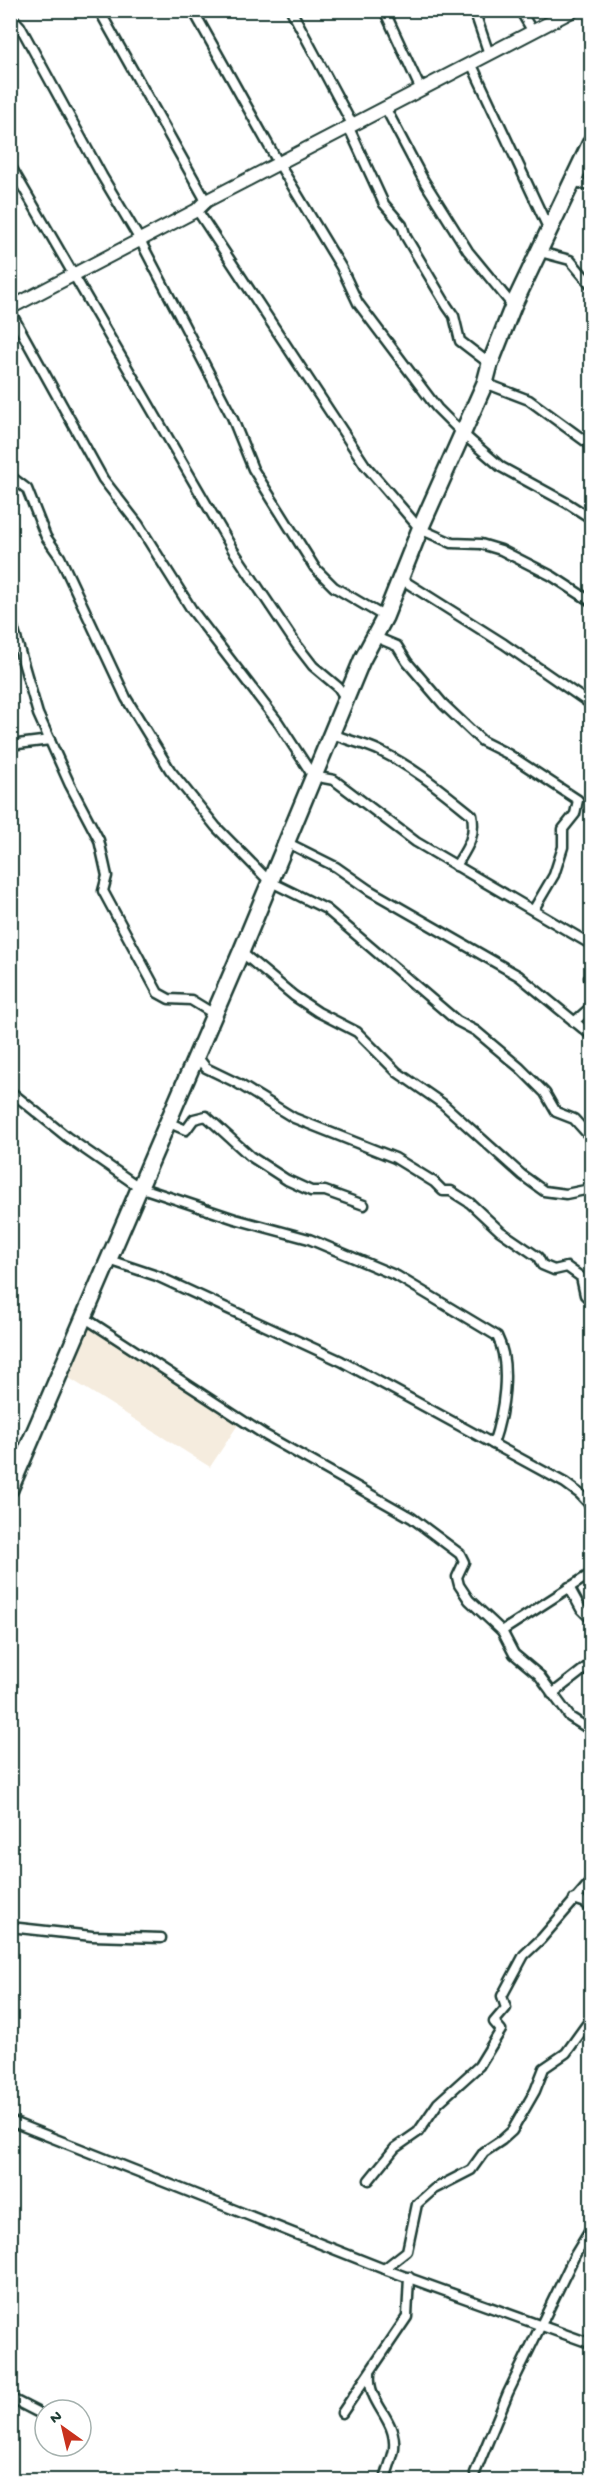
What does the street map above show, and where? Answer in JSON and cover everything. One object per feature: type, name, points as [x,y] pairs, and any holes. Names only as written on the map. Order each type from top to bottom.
[{"type":"highway","points":[[10,1489],[241,952],[317,769],[345,690],[385,617],[420,529],[485,384],[490,364],[513,306],[591,140]]},
{"type":"street","points":[[99,10],[206,201]]},
{"type":"street","points":[[193,10],[279,164],[341,267],[358,303],[437,408],[501,467],[567,503],[591,519]]},
{"type":"street","points":[[291,10],[351,127],[384,204],[402,225],[406,237],[454,316],[460,340],[490,364]]},
{"type":"street","points":[[384,10],[421,90]]},
{"type":"street","points":[[474,10],[489,54]]},
{"type":"street","points":[[520,10],[532,32]]},
{"type":"street","points":[[574,10],[472,65],[206,201],[196,210],[10,310],[103,479],[138,524],[192,610],[278,722],[303,760],[334,780],[416,842],[534,909],[591,945]]},
{"type":"street","points":[[10,15],[20,26],[102,176],[140,240],[232,417],[253,469],[300,546],[315,568],[334,587],[385,617]]},
{"type":"street","points":[[472,65],[549,231]]},
{"type":"street","points":[[386,109],[424,182],[468,251],[513,306]]},
{"type":"street","points":[[10,165],[233,550],[313,666],[345,690]]},
{"type":"street","points":[[573,181],[591,187]]},
{"type":"street","points":[[196,210],[364,465],[420,529],[452,543],[481,544],[501,550],[552,576],[591,602]]},
{"type":"street","points":[[540,252],[570,260],[591,286]]},
{"type":"street","points":[[485,384],[529,400],[591,446]]},
{"type":"street","points":[[10,476],[27,489],[46,537],[60,557],[126,698],[170,770],[216,827],[269,881],[326,909],[449,1014],[476,1031],[520,1068],[545,1093],[556,1112],[574,1119],[591,1139]]},
{"type":"street","points":[[401,579],[504,644],[591,705]]},
{"type":"street","points":[[10,617],[38,714],[70,785],[99,840],[107,876],[103,891],[158,993],[169,999],[191,1000],[214,1014]]},
{"type":"street","points":[[373,636],[397,646],[407,662],[443,704],[482,741],[508,754],[578,800],[575,814],[563,829],[563,847],[554,875],[534,909]]},
{"type":"street","points":[[331,733],[361,743],[413,769],[472,815],[474,829],[469,845],[456,866]]},
{"type":"street","points":[[10,745],[50,740]]},
{"type":"street","points":[[303,760],[317,769]]},
{"type":"street","points":[[286,842],[336,867],[369,890],[519,976],[591,1036]]},
{"type":"street","points":[[241,952],[294,996],[318,1012],[357,1032],[397,1072],[443,1104],[544,1191],[566,1194],[585,1190],[591,1185]]},
{"type":"street","points":[[591,978],[589,978],[591,986]]},
{"type":"street","points":[[574,1022],[591,1006]]},
{"type":"street","points":[[196,1054],[206,1068],[237,1083],[294,1118],[395,1158],[435,1182],[443,1191],[451,1191],[470,1203],[500,1231],[538,1257],[542,1265],[554,1270],[567,1267],[581,1277],[585,1295],[591,1302]]},
{"type":"street","points":[[188,1074],[206,1068]]},
{"type":"street","points":[[10,1091],[67,1137],[139,1187],[235,1219],[309,1239],[397,1276],[497,1336],[501,1343],[503,1359],[503,1397],[502,1418],[493,1444]]},
{"type":"street","points":[[167,1122],[186,1130],[194,1119],[206,1116],[250,1156],[287,1180],[311,1191],[325,1191],[364,1206]]},
{"type":"street","points":[[109,1260],[157,1276],[340,1361],[565,1483],[591,1506]]},
{"type":"street","points":[[85,1318],[265,1435],[412,1518],[460,1554],[464,1562],[457,1577],[459,1585],[470,1600],[502,1631],[514,1654],[539,1675],[570,1717],[591,1731]]},
{"type":"street","points":[[502,1631],[591,1573]]},
{"type":"street","points":[[569,1587],[581,1609],[591,1620]]},
{"type":"street","points":[[552,1694],[591,1663]]},
{"type":"street","points":[[369,2180],[394,2148],[418,2132],[438,2103],[479,2066],[501,2030],[494,2022],[506,2008],[502,1996],[524,1955],[541,1939],[591,1880]]},
{"type":"street","points":[[574,1899],[586,1903],[591,1911]]},
{"type":"street","points":[[10,1927],[92,1936],[160,1938]]},
{"type":"street","points":[[384,2269],[407,2251],[412,2217],[417,2204],[434,2189],[471,2170],[484,2152],[512,2131],[531,2098],[544,2068],[566,2053],[591,2017]]},
{"type":"street","points":[[10,2121],[384,2269],[591,2344]]},
{"type":"street","points":[[475,2473],[508,2393],[575,2255],[591,2228]]},
{"type":"street","points":[[342,2413],[407,2317],[409,2277]]},
{"type":"street","points":[[370,2374],[371,2395],[388,2418],[392,2434],[394,2449],[385,2481]]},
{"type":"street","points":[[10,2398],[33,2410]]},
{"type":"shaded area","points":[[90,1324],[241,1420],[210,1467],[66,1376]]}]
